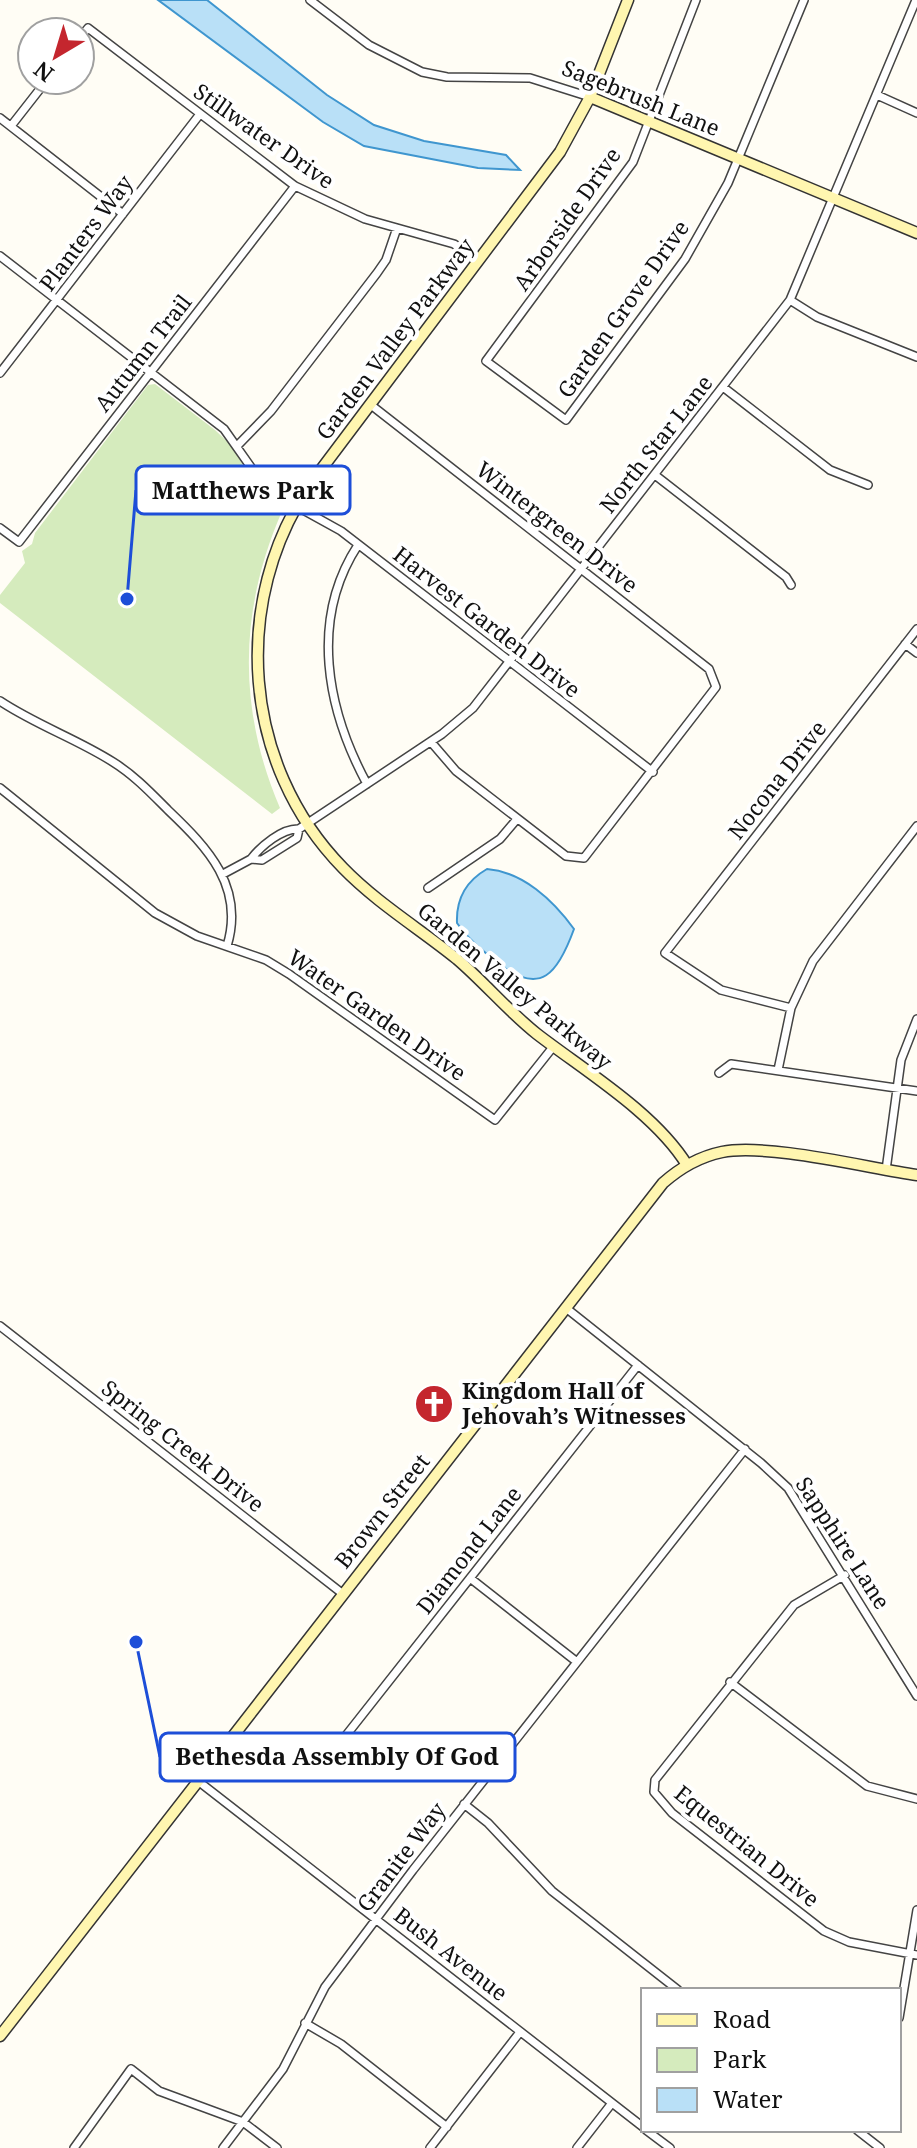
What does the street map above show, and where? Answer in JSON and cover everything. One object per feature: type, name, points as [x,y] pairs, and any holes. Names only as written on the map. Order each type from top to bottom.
[{"type":"street","name":"Sagebrush Lane","points":[[310,0],[369,45],[422,72],[447,77],[530,78],[590,97],[917,233]]},
{"type":"street","name":"Garden Valley Parkway","points":[[628,0],[590,97],[560,152],[296,507],[278,542],[264,591],[258,626],[256,678],[271,747],[304,826],[354,878],[456,958],[516,1017],[664,1134],[687,1165]]},
{"type":"street","name":"Arborside Drive","points":[[566,420],[486,361],[625,174],[696,0]]},
{"type":"street","name":"Garden Grove Drive","points":[[566,420],[685,259],[738,159],[804,0]]},
{"type":"street","name":"North Star Lane","points":[[223,874],[251,859],[290,828],[304,826],[431,742],[473,708],[510,663],[790,300],[916,0]]},
{"type":"street","name":"Stillwater Drive","points":[[96,34],[295,186],[331,205],[454,244],[479,261]]},
{"type":"street","points":[[877,95],[917,113]]},
{"type":"street","points":[[11,126],[34,96]]},
{"type":"street","name":"Planters Way","points":[[0,373],[200,114]]},
{"type":"street","points":[[0,118],[123,214]]},
{"type":"street","name":"Autumn Trail","points":[[0,528],[19,542],[295,186]]},
{"type":"street","points":[[238,445],[271,411],[377,273],[386,260],[397,228]]},
{"type":"street","name":"Harvest Garden Drive","points":[[0,256],[224,429],[267,490],[328,523],[653,772]]},
{"type":"street","points":[[790,300],[817,317],[917,357]]},
{"type":"street","points":[[723,387],[830,470],[868,485]]},
{"type":"street","name":"Wintergreen Drive","points":[[371,405],[709,669],[715,681],[715,693],[653,772]]},
{"type":"street","points":[[655,475],[786,577],[791,585]]},
{"type":"street","points":[[358,545],[347,563],[334,601],[329,673],[342,735],[367,784]]},
{"type":"street","name":"Nocona Drive","points":[[791,1008],[721,990],[665,953],[917,629]]},
{"type":"street","points":[[905,644],[917,653]]},
{"type":"street","points":[[0,701],[129,774],[209,850],[223,874],[232,916],[227,946]]},
{"type":"street","points":[[431,742],[456,771],[566,856],[577,859],[589,854],[653,772]]},
{"type":"street","name":"Water Garden Drive","points":[[0,788],[155,913],[197,936],[266,960],[289,974],[495,1120],[553,1047]]},
{"type":"street","points":[[428,888],[494,844],[517,819]]},
{"type":"street","points":[[778,1070],[791,1008],[813,961],[917,826]]},
{"type":"street","points":[[886,1170],[896,1087],[906,1042],[917,1019]]},
{"type":"street","points":[[719,1073],[731,1064],[917,1091]]},
{"type":"street","name":"Brown Street","points":[[0,2036],[655,1192],[687,1165],[715,1153],[741,1150],[917,1175]]},
{"type":"street","name":"Sapphire Lane","points":[[566,1308],[745,1449],[788,1488],[845,1575],[917,1696]]},
{"type":"street","name":"Spring Creek Drive","points":[[0,1326],[343,1594]]},
{"type":"street","name":"Diamond Lane","points":[[329,1757],[638,1365]]},
{"type":"street","name":"Granite Way","points":[[223,2148],[283,2069],[325,1987],[464,1804],[745,1449]]},
{"type":"street","name":"Equestrian Drive","points":[[845,1575],[794,1605],[655,1780],[654,1792],[672,1813],[824,1931],[849,1942],[913,1954]]},
{"type":"street","points":[[470,1578],[577,1662]]},
{"type":"street","points":[[730,1682],[867,1786],[917,1799]]},
{"type":"street","name":"Bush Avenue","points":[[198,1781],[641,2126]]},
{"type":"street","points":[[464,1804],[488,1823],[552,1891],[675,1988]]},
{"type":"street","points":[[901,2009],[913,1954],[917,1910]]},
{"type":"street","points":[[305,2023],[341,2044],[447,2127]]},
{"type":"street","points":[[430,2148],[520,2032]]},
{"type":"street","points":[[74,2148],[131,2069],[159,2091],[243,2122],[277,2148]]},
{"type":"street","points":[[577,2148],[612,2103]]},
{"type":"street","name":"Bush Avenue","points":[[649,2132],[670,2148]]},
{"type":"street","points":[[863,2132],[880,2148]]},
{"type":"green space","points":[[155,384],[232,446],[255,485],[283,509],[258,583],[251,621],[249,658],[250,696],[256,733],[280,808],[272,814],[0,603],[0,595],[25,563],[22,551],[32,544],[35,533],[148,385]]},
{"type":"water","points":[[158,0],[207,0],[327,95],[374,125],[424,141],[506,155],[520,170],[478,168],[364,146],[323,122]]},
{"type":"water","points":[[487,869],[513,876],[536,889],[574,929],[561,958],[546,975],[537,979],[513,973],[481,949],[457,923],[458,906],[464,892],[473,879]]},
{"type":"place","name":"Matthews Park","points":[[127,599]]},
{"type":"place","name":"Kingdom Hall of Jehovah’s Witnesses","points":[[434,1404]]},
{"type":"place","name":"Bethesda Assembly Of God","points":[[136,1642]]}]
